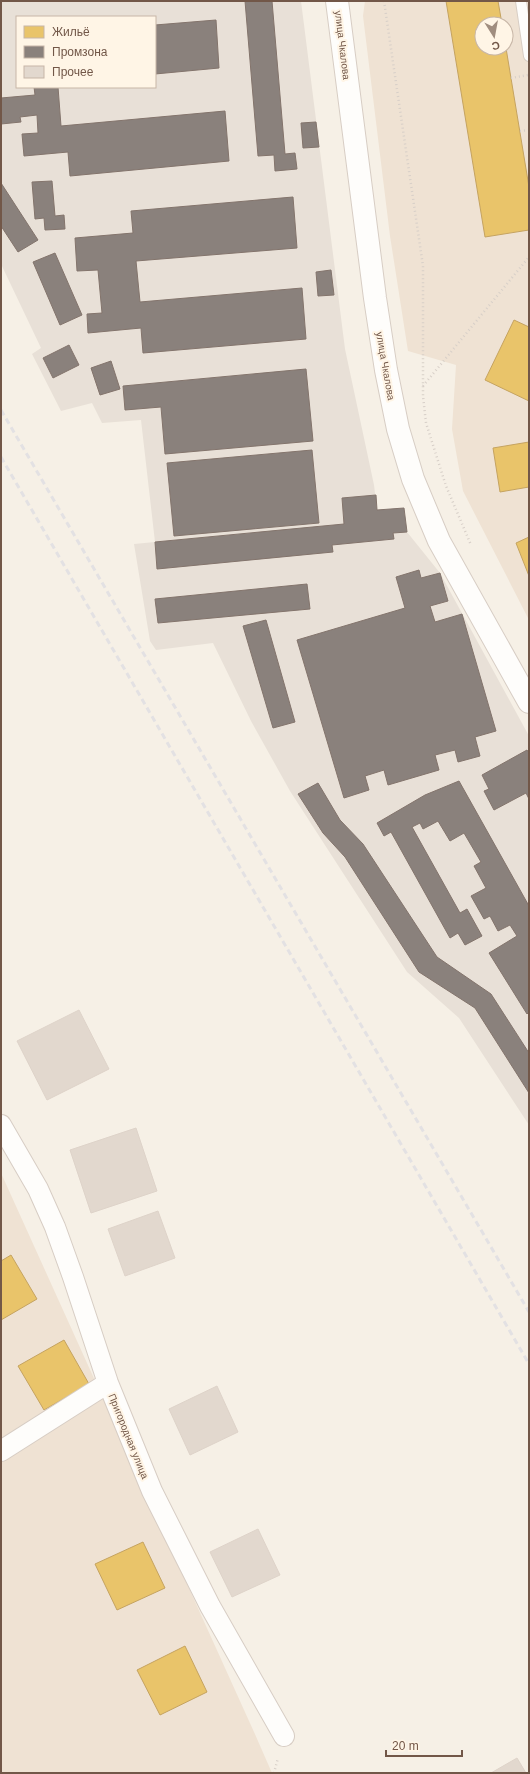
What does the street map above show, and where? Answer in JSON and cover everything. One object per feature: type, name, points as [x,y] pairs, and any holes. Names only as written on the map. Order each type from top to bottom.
[{"type":"street","name":"улица Чкалова","points":[[337,1],[375,298],[386,370],[398,429],[413,479],[439,541],[529,702]]},
{"type":"street","name":"Пригородная улица","points":[[1,1125],[38,1189],[55,1227],[74,1277],[108,1383],[152,1491],[210,1606],[284,1736]]},
{"type":"street","points":[[1,1451],[108,1383]]},
{"type":"lane","points":[[521,1],[529,56]]},
{"type":"path","points":[[384,1],[423,266],[423,387],[426,423],[434,452],[471,546]]},
{"type":"path","points":[[511,78],[529,75]]},
{"type":"path","points":[[520,131],[529,130]]},
{"type":"path","points":[[423,387],[529,257]]},
{"type":"shaded area","points":[[1,1],[301,1],[345,349],[374,485],[377,510],[404,508],[407,532],[440,573],[529,736],[529,1125],[459,1018],[407,972],[290,791],[251,721],[213,643],[156,650],[150,641],[134,544],[155,542],[141,420],[102,423],[92,403],[61,411],[32,354],[41,348],[1,264]]},
{"type":"shaded area","points":[[365,1],[529,1],[529,620],[463,491],[452,429],[456,365],[408,351],[390,236],[363,16]]},
{"type":"shaded area","points":[[1,1173],[254,1732],[272,1773],[1,1773]]},
{"type":"building: Жильё","points":[[446,1],[498,1],[501,16],[474,16],[474,56],[507,56],[529,187],[529,230],[485,237]]},
{"type":"building: Жильё","points":[[514,320],[529,327],[529,401],[485,380]]},
{"type":"building: Жильё","points":[[529,442],[529,487],[500,492],[493,448]]},
{"type":"building: Жильё","points":[[529,537],[529,576],[516,543]]},
{"type":"building: Жильё","points":[[11,1255],[37,1299],[1,1320],[1,1261]]},
{"type":"building: Жильё","points":[[64,1340],[89,1384],[44,1410],[18,1366]]},
{"type":"building: Жильё","points":[[143,1542],[165,1588],[117,1610],[95,1564]]},
{"type":"building: Жильё","points":[[185,1646],[207,1692],[160,1715],[137,1670]]},
{"type":"building: Промзона","points":[[245,1],[272,1],[285,154],[295,153],[297,169],[275,171],[274,155],[258,156]]},
{"type":"building: Промзона","points":[[216,20],[219,68],[156,74],[156,25]]},
{"type":"building: Промзона","points":[[34,88],[58,88],[61,126],[225,111],[229,161],[70,176],[68,152],[24,156],[22,134],[38,133],[37,115],[20,117],[21,122],[1,124],[1,98],[35,95]]},
{"type":"building: Промзона","points":[[316,122],[319,147],[303,148],[301,123]]},
{"type":"building: Промзона","points":[[52,181],[55,216],[64,215],[65,229],[45,230],[44,218],[35,219],[32,182]]},
{"type":"building: Промзона","points":[[1,183],[38,240],[18,252],[1,226]]},
{"type":"building: Промзона","points":[[293,197],[297,248],[136,261],[140,302],[302,288],[306,339],[143,353],[141,328],[88,333],[87,314],[102,313],[98,270],[77,271],[75,238],[133,233],[131,211]]},
{"type":"building: Промзона","points":[[55,253],[82,315],[60,325],[33,262]]},
{"type":"building: Промзона","points":[[331,270],[334,295],[318,296],[316,272]]},
{"type":"building: Промзона","points":[[69,345],[79,365],[53,378],[43,358]]},
{"type":"building: Промзона","points":[[111,361],[120,389],[100,395],[91,368]]},
{"type":"building: Промзона","points":[[306,369],[313,441],[165,454],[161,407],[125,410],[123,386]]},
{"type":"building: Промзона","points":[[312,450],[319,523],[174,536],[167,463]]},
{"type":"building: Промзона","points":[[376,495],[377,510],[404,508],[407,532],[393,533],[394,539],[332,545],[333,552],[157,569],[155,542],[344,524],[342,498]]},
{"type":"building: Промзона","points":[[419,570],[421,578],[440,573],[448,601],[430,606],[435,622],[462,614],[496,731],[475,737],[480,756],[458,762],[455,750],[435,755],[439,770],[388,785],[384,770],[365,776],[369,790],[344,798],[297,640],[405,608],[396,577]]},
{"type":"building: Промзона","points":[[307,584],[310,609],[158,623],[155,599]]},
{"type":"building: Промзона","points":[[266,620],[295,722],[273,728],[243,626]]},
{"type":"building: Промзона","points":[[527,750],[529,753],[529,799],[526,793],[494,810],[484,791],[489,789],[482,775]]},
{"type":"building: Промзона","points":[[459,781],[529,906],[529,1012],[527,1014],[489,953],[517,936],[510,925],[498,931],[490,916],[484,919],[471,896],[486,888],[474,866],[481,862],[464,833],[450,841],[438,821],[423,829],[420,823],[412,827],[460,913],[467,909],[482,936],[465,945],[458,933],[450,938],[391,832],[384,836],[377,823],[425,795]]},
{"type":"building: Промзона","points":[[318,783],[340,820],[363,844],[437,957],[491,994],[529,1053],[529,1093],[475,1008],[419,972],[345,857],[323,833],[298,794]]},
{"type":"building: Прочее","points":[[79,1010],[109,1069],[47,1100],[17,1041]]},
{"type":"building: Прочее","points":[[136,1128],[157,1191],[91,1213],[70,1150]]},
{"type":"building: Прочее","points":[[158,1211],[175,1258],[125,1276],[108,1229]]},
{"type":"building: Прочее","points":[[217,1386],[238,1432],[190,1455],[169,1409]]},
{"type":"building: Прочее","points":[[258,1529],[280,1575],[232,1597],[210,1552]]},
{"type":"building: Прочее","points":[[517,1758],[526,1773],[491,1773]]},
{"type":"railway","points":[[1,410],[529,1312]]},
{"type":"railway","points":[[1,457],[529,1364]]}]
